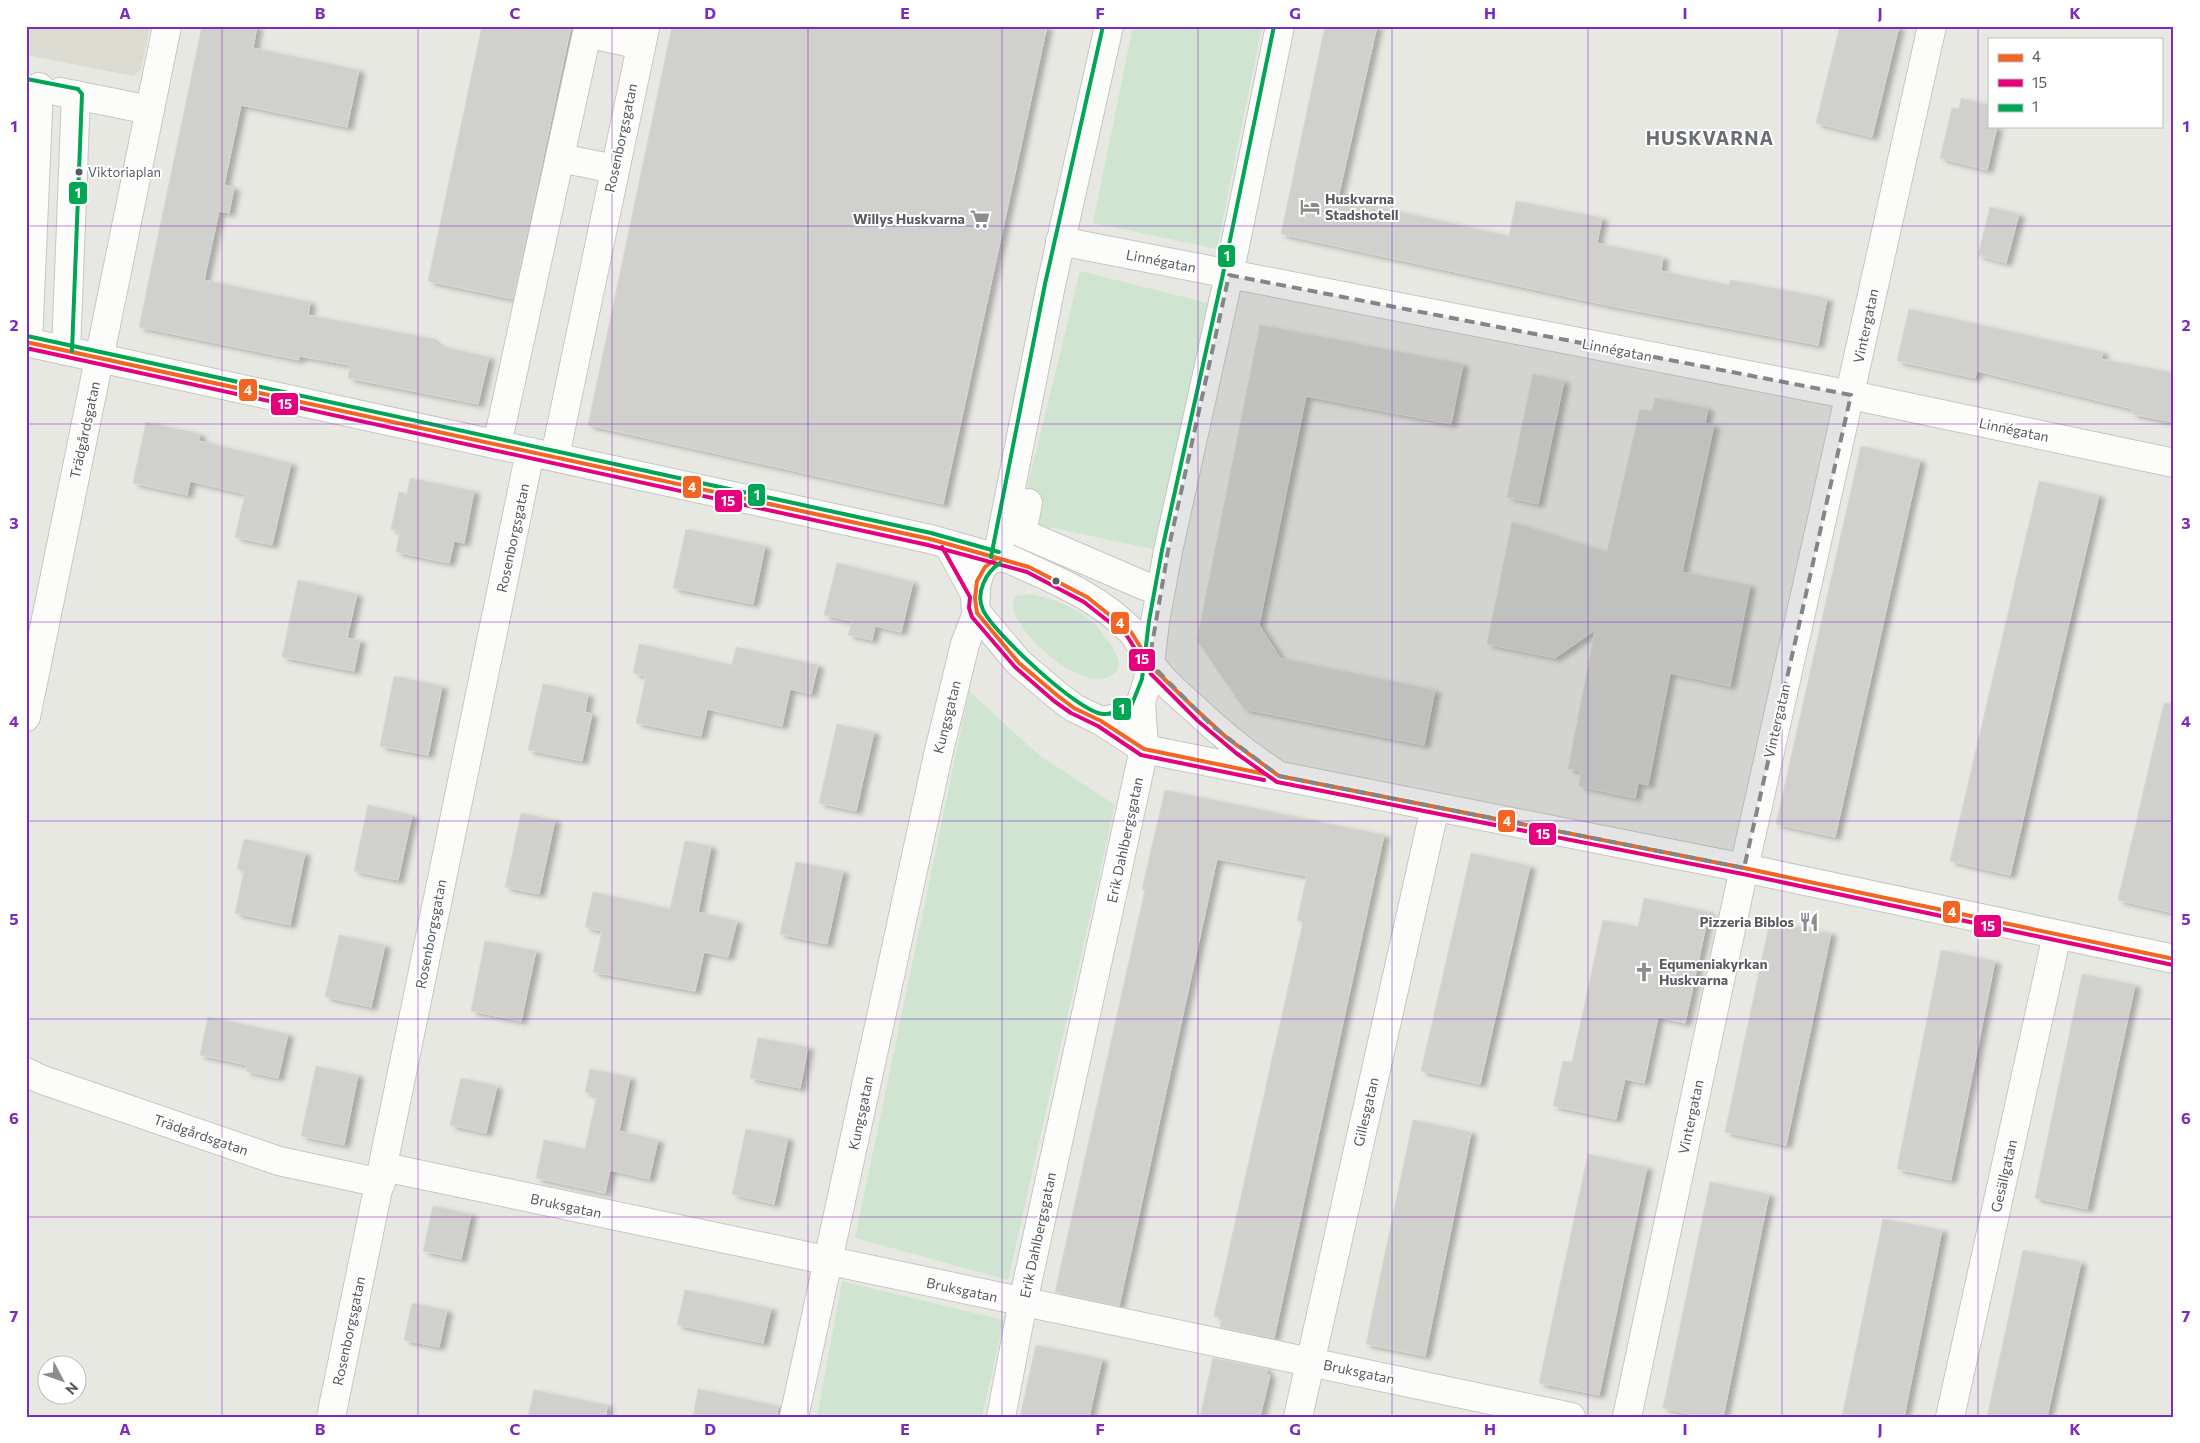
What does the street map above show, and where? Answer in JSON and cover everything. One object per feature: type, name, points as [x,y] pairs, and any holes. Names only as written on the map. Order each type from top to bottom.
[{"type":"street","name":"Trädgårdsgatan","points":[[26,717],[167,26]]},
{"type":"street","points":[[997,558],[1060,241],[1109,26]]},
{"type":"street","name":"Erik Dahlbergsgatan","points":[[1000,1417],[1023,1302],[1144,749],[1141,702],[1148,680],[1149,662],[1168,551],[1230,275],[1280,26]]},
{"type":"street","name":"Vintergatan","points":[[1626,1417],[1744,868],[1932,26]]},
{"type":"street","points":[[497,444],[587,33],[643,36]]},
{"type":"street","name":"Rosenborgsgatan","points":[[331,1417],[382,1175],[543,454],[615,169],[643,36]]},
{"type":"street","points":[[150,110],[33,86],[27,343],[543,454],[948,544],[997,558],[1007,558],[1056,579],[1086,596],[1132,632],[1149,662],[1212,726],[1242,751],[1279,776]]},
{"type":"street","points":[[66,352],[76,95]]},
{"type":"street","points":[[560,158],[615,169]]},
{"type":"street","name":"Linnégatan","points":[[1060,241],[1851,395],[2174,463]]},
{"type":"street","points":[[1028,503],[1022,533],[1145,586]]},
{"type":"street","points":[[948,544],[977,605],[1019,663],[1074,708],[1101,721],[1144,749],[1744,868],[2174,960]]},
{"type":"street","name":"Kungsgatan","points":[[794,1417],[938,755],[965,644],[977,605],[979,576],[987,562],[997,558]]},
{"type":"street","points":[[1101,721],[1118,718],[1136,709],[1141,702]]},
{"type":"street","name":"Gillesgatan","points":[[1298,1417],[1436,807]]},
{"type":"street","name":"Gesällgatan","points":[[1950,1417],[2057,935]]},
{"type":"street","name":"Trädgårdsgatan","points":[[26,1072],[49,1082],[279,1161],[382,1175]]},
{"type":"street","name":"Bruksgatan","points":[[382,1175],[829,1262],[1571,1417]]},
{"type":"highlighted area","points":[[1229,275],[1851,395],[1744,868],[1279,776],[1212,726],[1149,662],[1168,551]]},
{"type":"shaded area","points":[[26,26],[150,26],[141,70],[133,76],[26,55]]},
{"type":"green space","points":[[1133,26],[1262,26],[1217,249],[1093,223]]},
{"type":"green space","points":[[1080,271],[1208,303],[1157,550],[1029,523],[1026,493]]},
{"type":"green space","points":[[1029,594],[1060,602],[1088,618],[1113,648],[1118,660],[1119,666],[1117,671],[1105,678],[1087,677],[1065,667],[1044,651],[1019,622],[1013,607],[1016,596]]},
{"type":"green space","points":[[969,691],[1039,755],[1115,805],[1008,1280],[855,1238]]},
{"type":"green space","points":[[842,1281],[1004,1320],[982,1417],[817,1417]]},
{"type":"building","points":[[202,26],[257,26],[253,48],[359,70],[347,127],[241,105],[224,185],[234,188],[229,213],[219,211],[204,280],[310,302],[308,315],[429,338],[439,346],[489,357],[478,404],[348,378],[350,365],[299,356],[299,360],[139,327]]},
{"type":"building","points":[[482,26],[571,26],[513,299],[428,281]]},
{"type":"building","points":[[672,26],[1047,26],[943,504],[588,425]]},
{"type":"building","points":[[1325,26],[1377,26],[1338,198],[1509,236],[1516,201],[1602,218],[1597,243],[1663,257],[1661,271],[1729,285],[1730,280],[1827,298],[1818,345],[1606,305],[1281,234]]},
{"type":"building","points":[[1840,26],[1899,26],[1872,137],[1816,123]]},
{"type":"building","points":[[1961,98],[1988,105],[1988,128],[1997,128],[1987,170],[1940,158],[1952,108],[1959,109]]},
{"type":"building","points":[[1990,207],[2019,214],[2006,263],[1978,255]]},
{"type":"building","points":[[1909,309],[2103,352],[2101,359],[2174,373],[2174,422],[2132,414],[2133,409],[1977,371],[1975,378],[1897,361]]},
{"type":"building","points":[[1260,325],[1463,364],[1451,424],[1306,396],[1259,625],[1280,658],[1435,690],[1424,745],[1244,709],[1197,640]]},
{"type":"building","points":[[1533,374],[1564,381],[1538,504],[1507,497]]},
{"type":"building","points":[[1655,398],[1708,408],[1705,423],[1714,425],[1682,572],[1750,585],[1730,686],[1670,673],[1648,785],[1638,783],[1635,798],[1579,786],[1581,771],[1568,769],[1595,630],[1555,658],[1487,644],[1512,522],[1607,552],[1640,409],[1652,411]]},
{"type":"building","points":[[146,422],[200,434],[199,441],[291,463],[272,545],[235,537],[245,494],[190,481],[187,495],[133,483]]},
{"type":"building","points":[[1861,446],[1920,460],[1835,837],[1776,824]]},
{"type":"building","points":[[410,478],[474,491],[464,543],[454,541],[449,563],[396,552],[400,531],[391,529],[399,492],[407,494]]},
{"type":"building","points":[[2039,481],[2099,495],[2010,875],[1950,861]]},
{"type":"building","points":[[686,529],[765,546],[753,604],[673,588]]},
{"type":"building","points":[[837,563],[913,582],[901,632],[875,626],[872,640],[848,635],[852,621],[824,615]]},
{"type":"building","points":[[298,580],[357,594],[347,638],[360,640],[354,671],[282,657]]},
{"type":"building","points":[[639,644],[732,665],[736,647],[818,665],[811,694],[790,689],[782,726],[707,709],[701,736],[636,723],[646,676],[633,673]]},
{"type":"building","points":[[394,676],[442,686],[428,755],[380,746]]},
{"type":"building","points":[[543,684],[588,694],[585,712],[592,714],[582,761],[528,750]]},
{"type":"building","points":[[2164,703],[2174,704],[2174,913],[2118,900]]},
{"type":"building","points":[[837,724],[874,732],[856,811],[819,803]]},
{"type":"building","points":[[1165,790],[1384,835],[1274,1338],[1220,1327],[1222,1318],[1214,1316],[1303,922],[1297,920],[1307,876],[1217,859],[1119,1306],[1055,1292],[1145,890],[1142,889]]},
{"type":"building","points":[[368,805],[412,815],[398,880],[354,871]]},
{"type":"building","points":[[521,813],[555,820],[539,894],[505,887]]},
{"type":"building","points":[[244,839],[305,853],[290,925],[235,913],[244,871],[237,869]]},
{"type":"building","points":[[685,841],[711,846],[698,912],[737,921],[728,957],[704,952],[695,991],[593,972],[602,931],[585,927],[593,892],[670,909]]},
{"type":"building","points":[[1471,853],[1530,866],[1480,1084],[1421,1071]]},
{"type":"building","points":[[796,862],[843,871],[827,944],[780,934]]},
{"type":"building","name":"Equmeniakyrkan Huskvarna","points":[[1644,898],[1709,912],[1685,1023],[1658,1017],[1644,1083],[1625,1079],[1616,1119],[1553,1106],[1563,1061],[1572,1062],[1603,920],[1638,927]]},
{"type":"building","points":[[1770,921],[1831,933],[1786,1145],[1725,1132]]},
{"type":"building","points":[[339,935],[385,945],[371,1007],[325,997]]},
{"type":"building","points":[[485,941],[536,951],[521,1021],[471,1011]]},
{"type":"building","points":[[1941,950],[1995,961],[1951,1180],[1897,1169]]},
{"type":"building","points":[[2082,974],[2135,985],[2087,1209],[2035,1198]]},
{"type":"building","points":[[208,1017],[288,1034],[278,1078],[246,1071],[247,1065],[200,1055]]},
{"type":"building","points":[[758,1038],[808,1047],[800,1088],[750,1078]]},
{"type":"building","points":[[316,1066],[358,1075],[344,1145],[301,1136]]},
{"type":"building","points":[[590,1069],[630,1077],[619,1131],[658,1140],[649,1179],[610,1170],[605,1193],[536,1178],[544,1140],[585,1149],[597,1095],[585,1092]]},
{"type":"building","points":[[461,1078],[497,1086],[486,1133],[450,1125]]},
{"type":"building","points":[[1413,1120],[1471,1132],[1425,1356],[1366,1344]]},
{"type":"building","points":[[746,1129],[788,1138],[774,1204],[732,1194]]},
{"type":"building","points":[[1588,1154],[1647,1167],[1599,1395],[1539,1383]]},
{"type":"building","points":[[1710,1182],[1769,1194],[1723,1417],[1703,1417],[1663,1408]]},
{"type":"building","points":[[433,1206],[471,1214],[461,1259],[423,1251]]},
{"type":"building","points":[[1883,1219],[1942,1230],[1904,1417],[1842,1417]]},
{"type":"building","points":[[2023,1250],[2081,1262],[2047,1417],[1987,1417]]},
{"type":"building","points":[[685,1290],[771,1308],[763,1343],[677,1325]]},
{"type":"building","points":[[412,1303],[447,1310],[439,1347],[404,1340]]},
{"type":"building","points":[[1036,1345],[1102,1359],[1089,1417],[1020,1417]]},
{"type":"building","points":[[1213,1358],[1267,1369],[1266,1374],[1270,1375],[1260,1417],[1200,1417]]},
{"type":"building","points":[[698,1389],[778,1406],[777,1417],[693,1417]]},
{"type":"building","points":[[534,1390],[607,1405],[606,1417],[528,1417]]},
{"type":"transit line","name":"1","points":[[991,557],[1045,284],[1103,26]]},
{"type":"transit line","name":"1","points":[[1000,563],[986,577],[980,597],[983,610],[1003,635],[1038,670],[1091,710],[1107,714],[1132,704],[1142,679],[1149,621],[1162,550],[1223,274],[1274,26]]},
{"type":"transit line","name":"1","points":[[27,79],[78,89],[82,94],[72,351]]},
{"type":"transit line","name":"1","points":[[27,336],[931,533],[999,552]]},
{"type":"transit line","name":"4","points":[[26,342],[930,539],[1029,567],[1087,597],[1131,632],[1155,670],[1227,738],[1279,776],[1744,868],[2174,959]]},
{"type":"transit line","name":"15","points":[[26,348],[928,545],[1027,572],[1084,602],[1127,636],[1151,674],[1198,721],[1236,753],[1277,782],[1743,874],[2173,965]]},
{"type":"transit line","name":"15","points":[[942,547],[970,597],[969,608],[972,617],[1015,667],[1054,701],[1071,713],[1098,726],[1141,755],[1264,780]]},
{"type":"transit line","name":"4","points":[[997,558],[985,567],[977,581],[975,598],[977,613],[1019,663],[1058,696],[1074,708],[1101,721],[1144,749],[1265,774]]},
{"type":"place","name":"Viktoriaplan","points":[[79,172]]},
{"type":"place","name":"Huskvarna Stadshotell","points":[[1310,207]]},
{"type":"place","name":"Willys Huskvarna","points":[[980,219]]},
{"type":"place","name":"Pizzeria Biblos","points":[[1809,922]]},
{"type":"place","name":"Equmeniakyrkan Huskvarna","points":[[1644,972]]},
{"type":"district","name":"HUSKVARNA","points":[[1710,138]]}]
